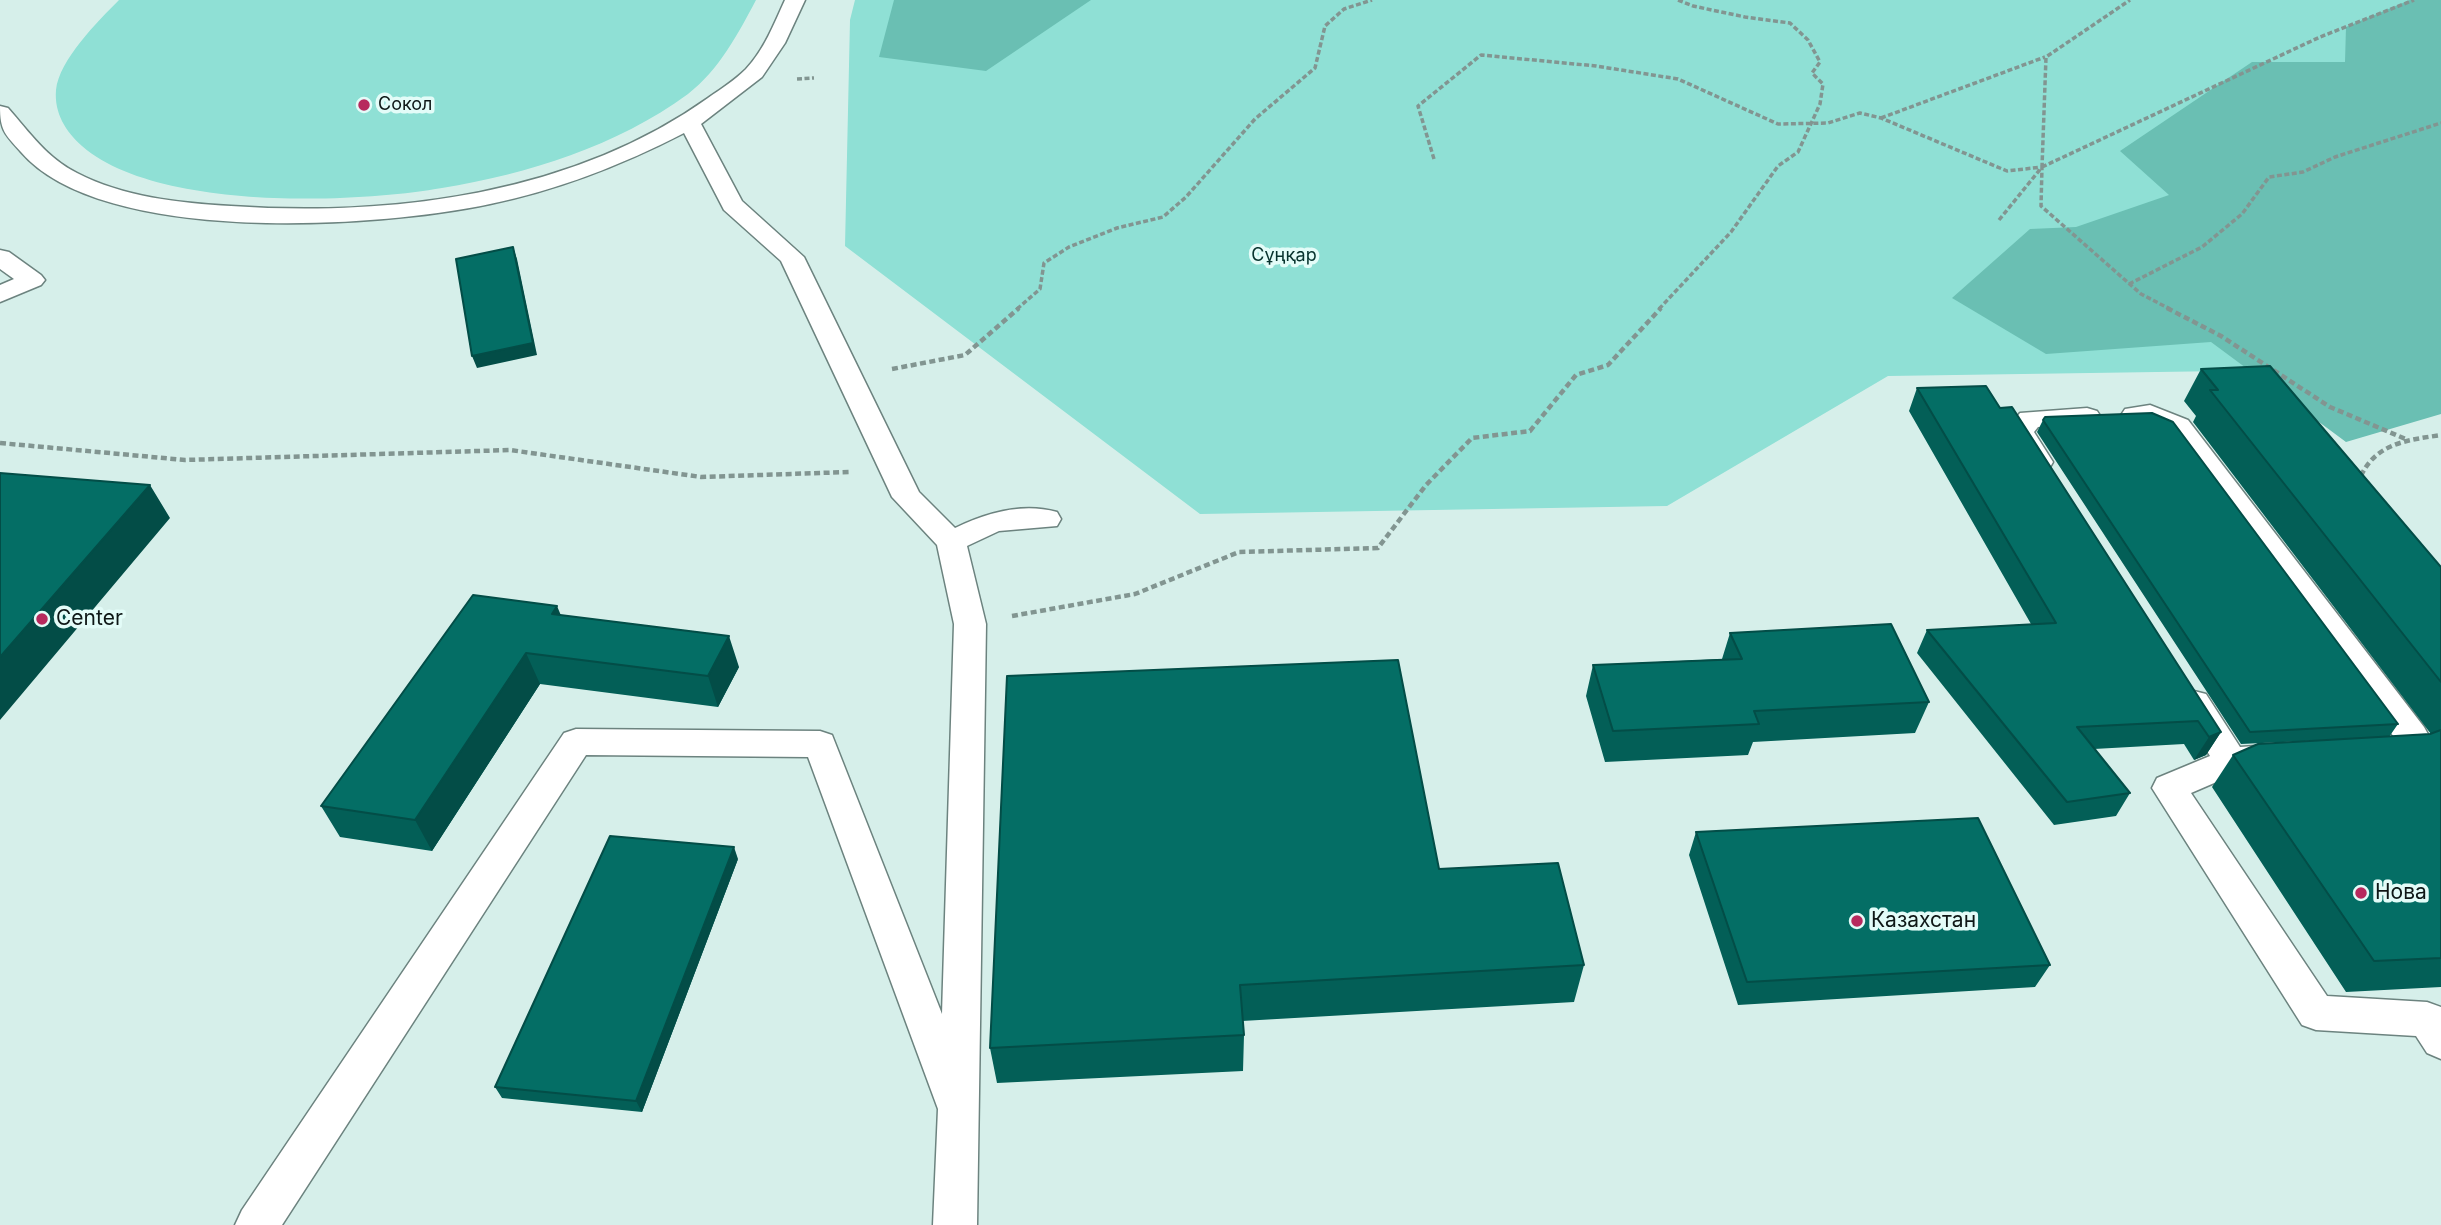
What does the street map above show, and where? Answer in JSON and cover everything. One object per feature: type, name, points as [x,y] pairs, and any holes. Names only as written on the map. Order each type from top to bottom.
[{"type":"lane","points":[[0,113],[26,146],[55,170],[111,195],[176,208],[257,217],[355,217],[446,206],[539,184],[624,154],[690,122],[748,79],[777,39],[795,0]]},
{"type":"lane","points":[[690,122],[732,205],[792,257],[908,496],[951,542],[970,624],[955,1225]]},
{"type":"lane","points":[[0,257],[32,280],[0,294]]},
{"type":"lane","points":[[2057,490],[2020,431],[2030,419],[2150,414],[2178,426],[2413,736],[2404,751],[2351,754]]},
{"type":"lane","points":[[951,542],[994,521],[1046,519]]},
{"type":"lane","points":[[2178,678],[2231,761]]},
{"type":"lane","points":[[257,1225],[576,742],[820,744],[959,1110]]},
{"type":"lane","points":[[2298,757],[2231,761],[2169,788],[2316,1013],[2427,1019],[2441,1041]]},
{"type":"path","points":[[850,377],[965,355],[1040,289],[1044,263],[1069,247],[1117,228],[1163,217],[1186,197],[1255,119],[1315,68],[1325,26],[1344,9],[1372,0]]},
{"type":"path","points":[[970,624],[1135,594],[1239,552],[1378,548],[1426,485],[1472,438],[1530,431],[1576,374],[1608,365],[1731,232],[1777,166],[1798,152],[1821,104],[1823,84],[1812,73],[1820,62],[1808,40],[1790,23],[1745,17],[1693,6],[1678,0]]},
{"type":"path","points":[[1881,118],[2046,57],[2130,0]]},
{"type":"path","points":[[1433,159],[1418,106],[1480,55],[1584,64],[1678,79],[1778,124],[1828,123],[1860,113],[1881,118],[2007,171],[2042,167],[2320,37],[2414,0]]},
{"type":"path","points":[[2046,57],[2040,206],[2141,294],[2221,336],[2330,407],[2408,440]]},
{"type":"path","points":[[2129,284],[2202,247],[2242,215],[2269,177],[2303,172],[2336,157],[2441,123]]},
{"type":"path","points":[[1999,220],[2042,167]]},
{"type":"path","points":[[2360,478],[2365,462],[2375,452],[2408,440],[2441,435]]},
{"type":"path","points":[[0,443],[185,460],[510,450],[701,477],[895,471]]},
{"type":"green space","name":"Сокол","points":[[119,0],[756,0],[727,51],[699,84],[661,112],[602,143],[539,166],[474,182],[403,193],[307,199],[204,192],[156,182],[115,167],[76,141],[62,121],[57,106],[56,90],[59,78],[81,42]]},
{"type":"green space","name":"Сұңқар","points":[[855,0],[2441,0],[2292,370],[1888,376],[1667,506],[1200,514],[845,246],[850,20]]},
{"type":"green space","points":[[894,0],[1091,0],[986,71],[879,57]]},
{"type":"green space","points":[[2410,0],[2441,0],[2441,414],[2346,442],[2211,342],[2046,354],[1952,298],[2030,229],[2076,227],[2169,195],[2120,151],[2252,62],[2345,62],[2346,27]]},
{"type":"building","points":[[513,247],[533,343],[472,356],[456,259]]},
{"type":"building","points":[[2270,366],[2441,567],[2441,682],[2210,390],[2218,390],[2201,369]]},
{"type":"building","points":[[1986,386],[2000,408],[2012,407],[2221,732],[2209,737],[2198,721],[2077,727],[2130,793],[2067,802],[1927,630],[2056,623],[1917,388]]},
{"type":"building","points":[[2152,413],[2173,422],[2398,724],[2250,732],[2043,420],[2045,417]]},
{"type":"building","points":[[0,473],[150,485],[0,657]]},
{"type":"building","points":[[473,595],[557,606],[552,614],[729,636],[708,676],[526,653],[415,820],[321,806]]},
{"type":"building","points":[[1891,624],[1929,702],[1754,711],[1759,724],[1613,731],[1593,665],[1742,659],[1730,633]]},
{"type":"building","points":[[1398,660],[1439,869],[1558,863],[1584,965],[1240,985],[1244,1035],[990,1048],[1007,676]]},
{"type":"building","name":"Нова","points":[[2441,730],[2441,958],[2374,961],[2233,755],[2258,744],[2430,734]]},
{"type":"building","name":"Казахстан","points":[[1978,818],[2050,965],[1747,982],[1696,832]]},
{"type":"building","points":[[610,836],[734,847],[636,1101],[495,1087]]},
{"type":"place","name":"Сокол","points":[[364,105]]},
{"type":"place","name":"Center","points":[[42,619]]},
{"type":"place","name":"Нова","points":[[2361,893]]},
{"type":"place","name":"Казахстан","points":[[1857,921]]}]
